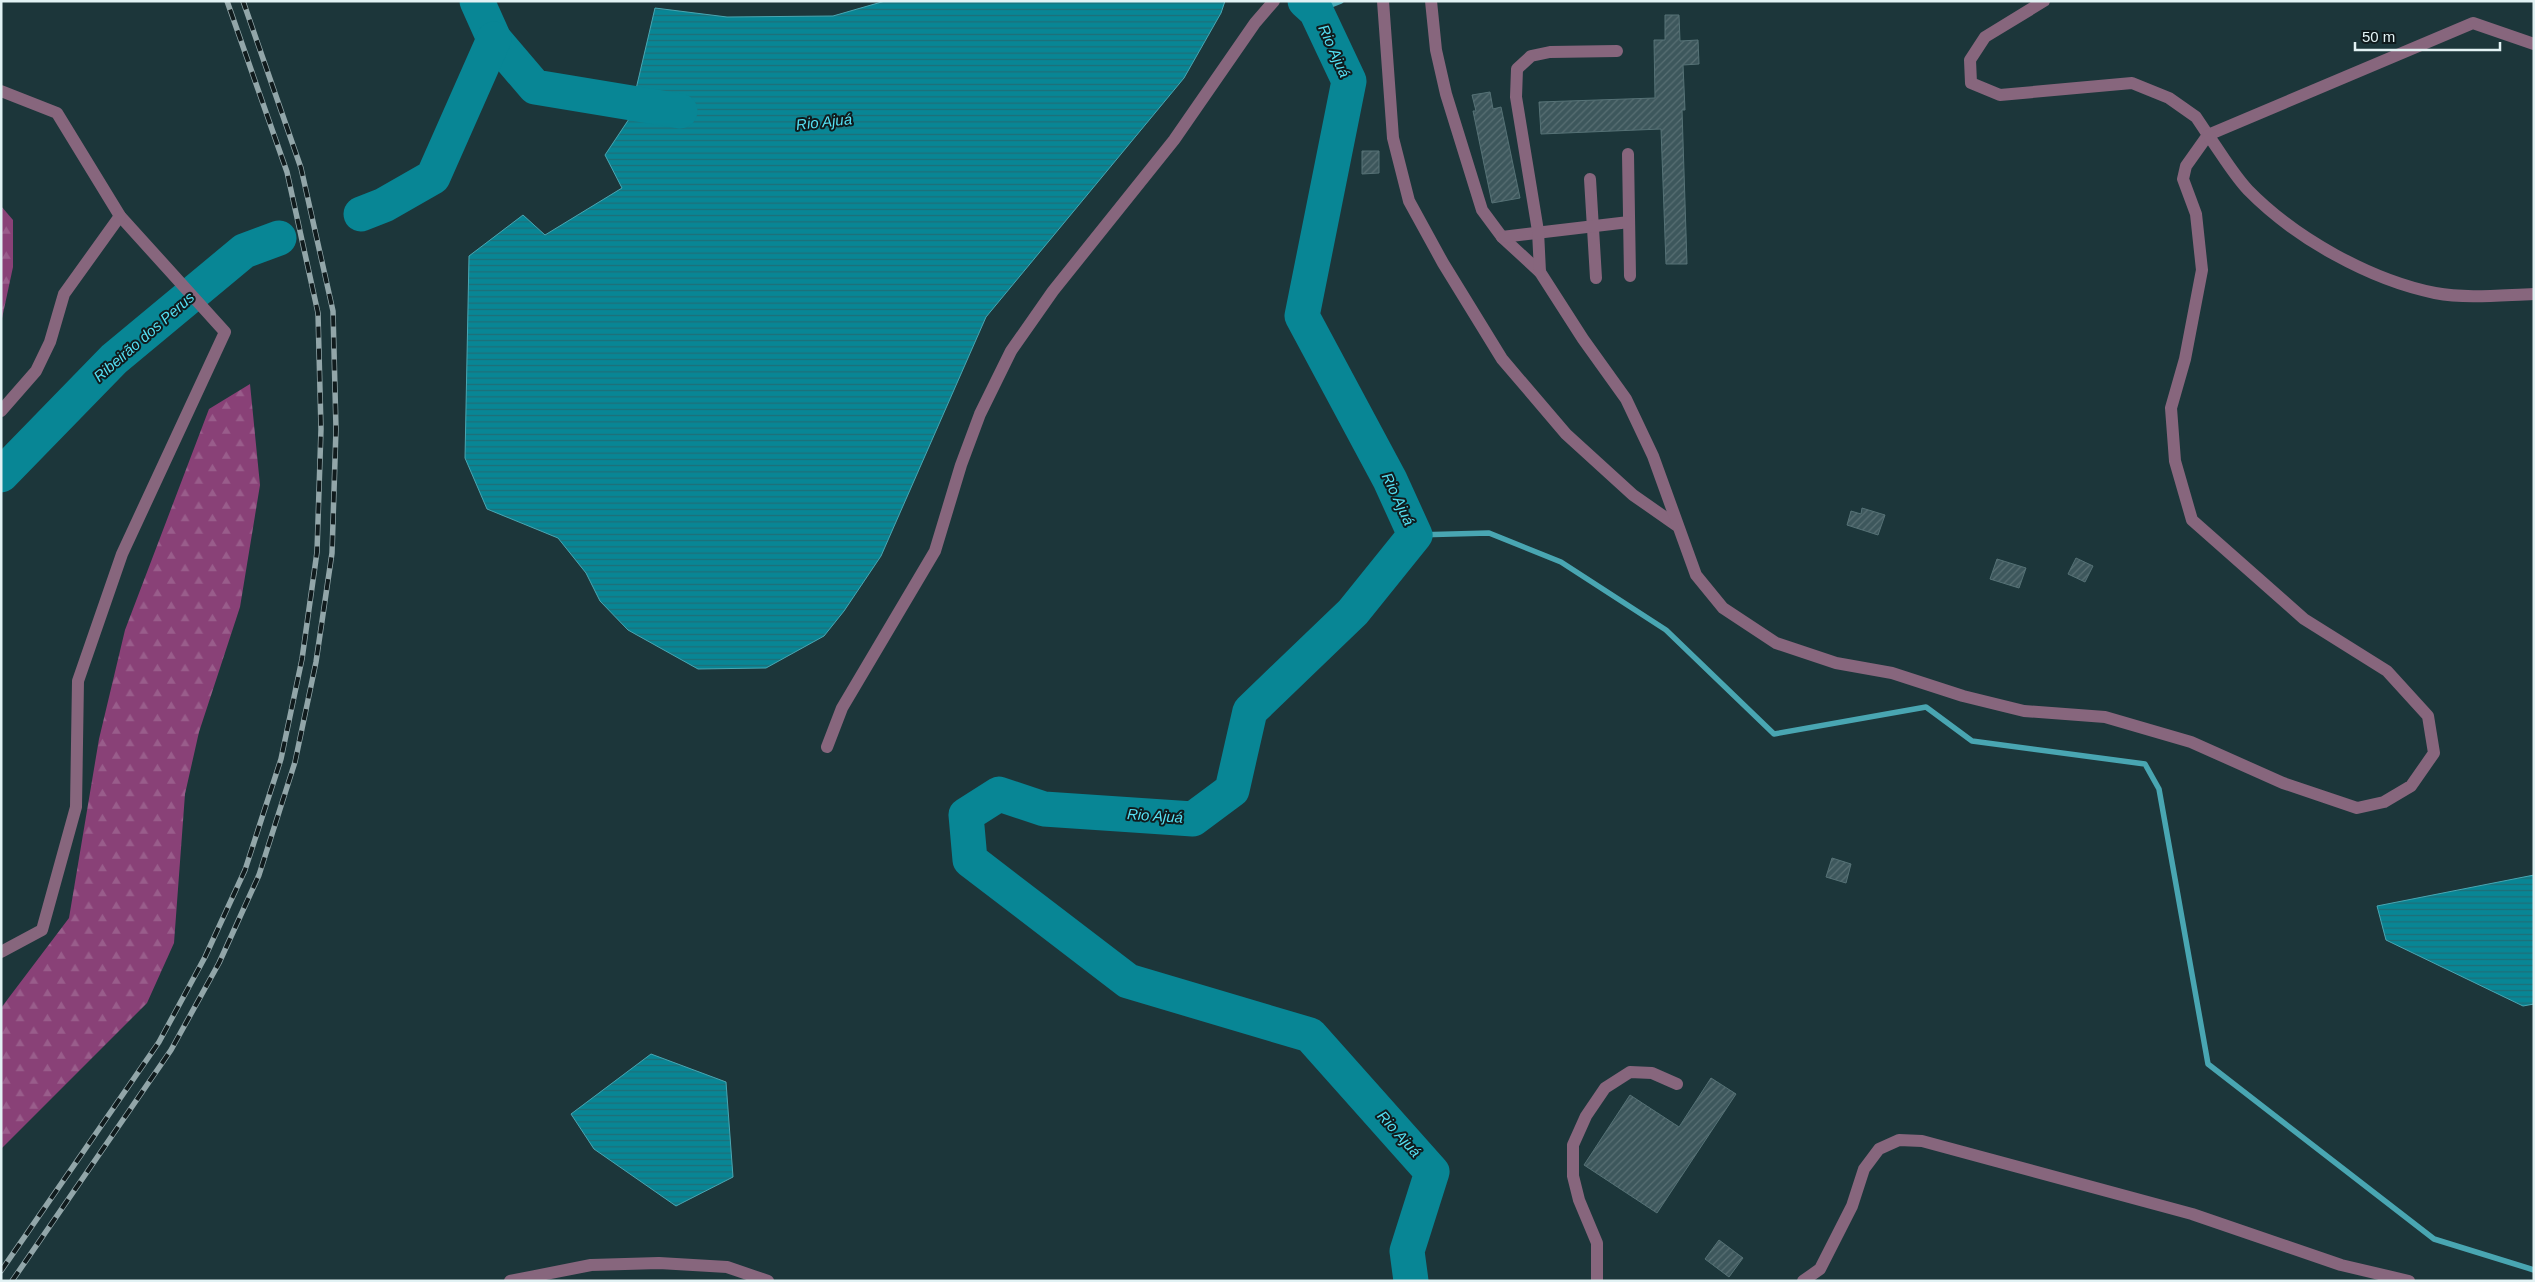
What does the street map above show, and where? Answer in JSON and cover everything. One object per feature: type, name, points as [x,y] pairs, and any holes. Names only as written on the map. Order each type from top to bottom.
[{"type":"street","points":[[827,747],[842,708],[936,550],[961,465],[980,414],[1011,351],[1053,291],[1174,140],[1255,23],[1274,1]]},
{"type":"street","points":[[1383,1],[1392,138],[1410,201],[1443,263],[1502,358],[1566,434],[1633,495],[1676,525]]},
{"type":"street","points":[[1431,1],[1436,50],[1452,112],[1482,210],[1502,237],[1540,272],[1583,339],[1626,399],[1653,456],[1676,525],[1696,575],[1723,608],[1776,643],[1836,662],[1892,673],[1962,696],[2024,711],[2105,717],[2191,742],[2283,783],[2356,808],[2384,802],[2411,786],[2434,753],[2428,716],[2387,671],[2304,619],[2192,520],[2175,461],[2171,408],[2185,359],[2202,270],[2196,214],[2183,179],[2186,166],[2208,135],[2473,23],[2534,44]]},
{"type":"street","points":[[2044,1],[1985,37],[1970,60],[1971,83],[2000,95],[2132,83],[2169,98],[2196,117],[2248,190],[2298,232],[2335,254],[2401,284],[2437,293],[2534,294]]},
{"type":"street","points":[[1540,272],[1538,231],[1516,97],[1517,69],[1531,56],[1550,52],[1617,51]]},
{"type":"street","points":[[1,91],[57,113],[120,216],[225,332],[122,554],[78,682],[76,807],[42,930],[1,952]]},
{"type":"street","points":[[1628,154],[1630,276]]},
{"type":"street","points":[[1590,179],[1596,278]]},
{"type":"street","points":[[1,411],[36,371],[50,342],[64,294],[120,216]]},
{"type":"street","points":[[1502,237],[1538,231],[1629,222]]},
{"type":"street","points":[[1597,1281],[1597,1243],[1580,1200],[1573,1176],[1573,1145],[1586,1116],[1605,1088],[1630,1072],[1652,1073],[1677,1084]]},
{"type":"street","points":[[1803,1281],[1818,1275],[1852,1206],[1864,1169],[1879,1149],[1898,1140],[1922,1140],[2192,1214],[2341,1265],[2408,1281]]},
{"type":"street","points":[[510,1281],[591,1266],[659,1263],[727,1267],[768,1281]]},
{"type":"green space","points":[[1,206],[13,220],[13,267],[1,323]]},
{"type":"green space","points":[[250,384],[260,485],[240,607],[199,732],[185,794],[174,943],[147,1003],[1,1149],[1,1008],[69,918],[99,739],[125,630],[209,409]]},
{"type":"water","points":[[885,1],[1225,1],[1221,13],[1184,78],[986,317],[881,556],[844,611],[824,636],[766,668],[698,669],[628,630],[600,601],[586,573],[558,538],[487,509],[465,458],[469,256],[523,215],[545,235],[622,188],[605,155],[629,119],[655,8],[727,17],[833,16]]},
{"type":"water","points":[[2534,875],[2534,1004],[2523,1006],[2386,940],[2377,906]]},
{"type":"water","points":[[651,1054],[726,1082],[733,1177],[676,1206],[594,1149],[571,1114]]},
{"type":"building","points":[[1665,15],[1679,15],[1680,41],[1698,40],[1699,64],[1683,65],[1685,110],[1682,110],[1687,264],[1666,264],[1661,129],[1541,134],[1539,102],[1655,98],[1654,40],[1665,40]]},
{"type":"building","points":[[1490,92],[1493,109],[1501,107],[1520,198],[1492,203],[1473,111],[1476,111],[1472,95]]},
{"type":"building","points":[[1362,151],[1379,151],[1379,173],[1362,174]]},
{"type":"building","points":[[1862,508],[1885,515],[1878,535],[1847,525],[1851,511],[1861,514]]},
{"type":"building","points":[[2076,558],[2093,566],[2085,582],[2068,574]]},
{"type":"building","points":[[1997,559],[2026,568],[2019,588],[1990,579]]},
{"type":"building","points":[[1832,858],[1851,864],[1846,883],[1826,877]]},
{"type":"building","points":[[1711,1078],[1736,1094],[1657,1213],[1584,1165],[1630,1095],[1679,1127]]},
{"type":"building","points":[[1719,1240],[1743,1258],[1729,1277],[1705,1259]]},
{"type":"waterway","name":"Rio Ajuá","points":[[477,1],[494,39],[535,87],[680,111]]},
{"type":"waterway","name":"Rio Ajuá","points":[[1305,1],[1316,11],[1349,81],[1302,316],[1390,480],[1415,535],[1353,612],[1250,711],[1232,790],[1193,819],[1044,809],[999,794],[966,815],[970,860],[1128,981],[1310,1035],[1432,1172],[1407,1251],[1411,1281]]},
{"type":"waterway","points":[[1316,11],[1341,1]]},
{"type":"waterway","name":"Ribeirão dos Perus","points":[[361,214],[384,205],[433,177],[494,39]]},
{"type":"waterway","name":"Ribeirão dos Perus","points":[[1,475],[114,359],[244,251],[279,238]]},
{"type":"waterway","points":[[1415,535],[1489,533],[1561,562],[1666,630],[1774,734],[1926,707],[1972,741],[2145,764],[2159,789],[2208,1064],[2434,1239],[2534,1270]]},
{"type":"railway","points":[[1,1271],[159,1042],[205,957],[245,870],[281,759],[302,659],[317,552],[321,429],[318,313],[287,172],[227,1]]},
{"type":"railway","points":[[12,1281],[171,1050],[219,963],[259,875],[295,762],[316,662],[332,553],[336,429],[333,311],[301,168],[243,1]]}]
